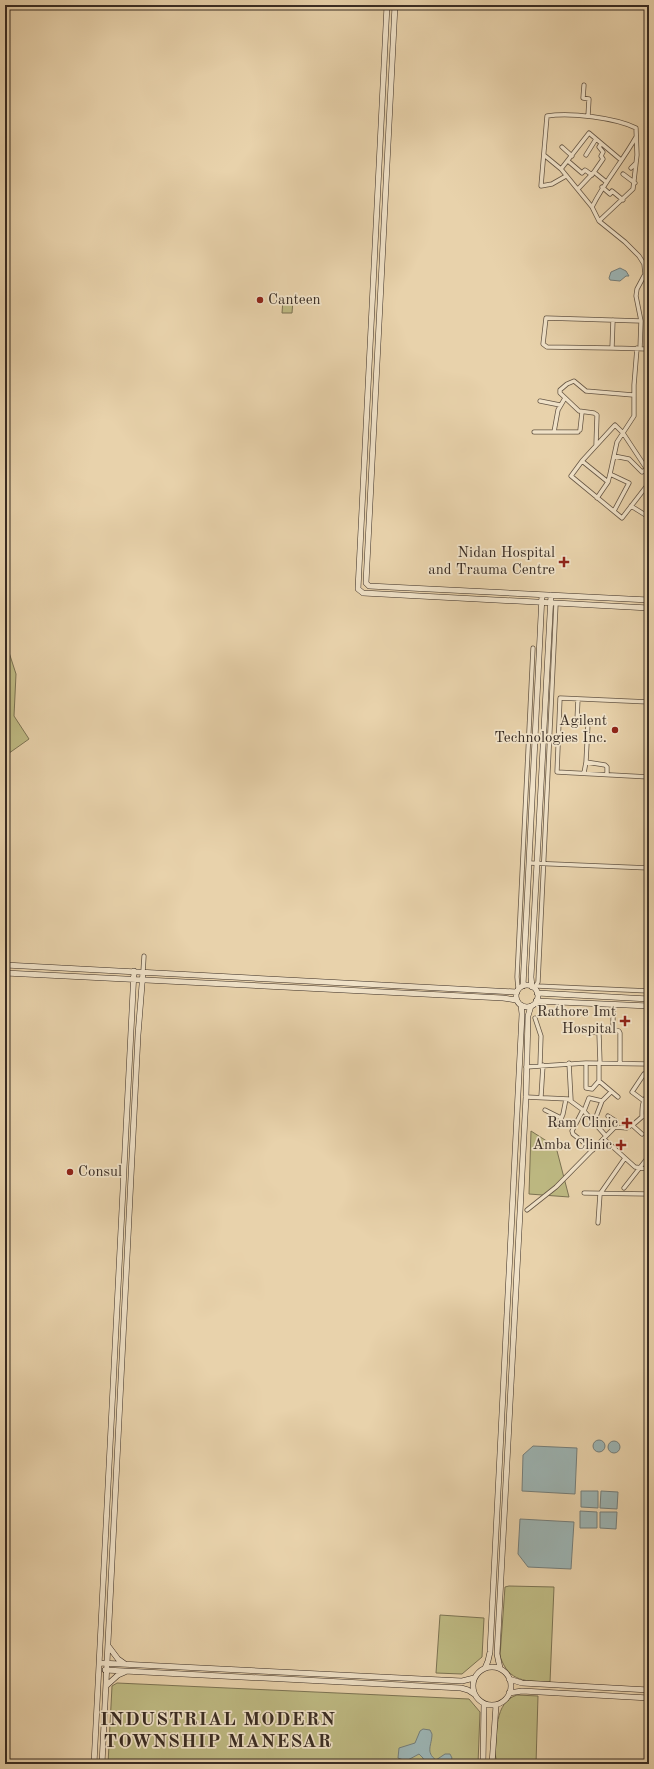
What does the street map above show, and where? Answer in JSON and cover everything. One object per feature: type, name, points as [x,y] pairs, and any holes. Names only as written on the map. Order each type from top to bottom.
[{"type":"street","points":[[387,5],[358,589],[363,594],[649,608]]},
{"type":"street","points":[[367,585],[395,5]]},
{"type":"street","points":[[584,85],[584,98],[589,99],[588,116]]},
{"type":"street","points":[[566,176],[552,184],[542,186],[547,116],[577,114],[636,128],[635,183],[630,193],[599,221]]},
{"type":"street","points":[[561,169],[588,133],[621,160]]},
{"type":"street","points":[[592,207],[605,181],[621,160],[636,136]]},
{"type":"street","points":[[586,155],[596,139]]},
{"type":"street","points":[[578,189],[593,173],[603,159],[601,156],[603,152],[599,147],[601,144]]},
{"type":"street","points":[[562,147],[572,156]]},
{"type":"street","points":[[544,155],[561,169],[578,189],[592,207],[599,221],[625,242],[639,256],[644,264],[645,274],[637,289],[636,296],[641,321],[633,419],[616,442],[608,482],[597,498]]},
{"type":"street","points":[[568,161],[582,173],[585,170],[593,173],[605,181]]},
{"type":"street","points":[[631,168],[636,163]]},
{"type":"street","points":[[623,174],[635,183]]},
{"type":"street","points":[[602,187],[610,194],[612,191],[623,200]]},
{"type":"street","points":[[641,321],[546,318],[543,342],[544,346],[547,347],[649,349]]},
{"type":"street","points":[[612,348],[613,320]]},
{"type":"street","points":[[596,446],[597,415],[594,413],[577,410],[560,393],[560,390],[567,384],[574,381],[586,391],[634,395]]},
{"type":"street","points":[[554,432],[558,410],[565,398]]},
{"type":"street","points":[[540,401],[560,405]]},
{"type":"street","points":[[534,432],[579,431],[582,412]]},
{"type":"street","points":[[614,456],[629,459],[642,472],[648,471],[623,433],[617,426],[613,426],[582,461],[571,476],[622,518],[649,483]]},
{"type":"street","points":[[582,461],[608,482]]},
{"type":"street","points":[[610,474],[629,483],[614,511]]},
{"type":"street","points":[[631,506],[647,516]]},
{"type":"street","points":[[358,589],[367,585],[649,600]]},
{"type":"street","points":[[516,1000],[519,989],[529,863],[535,683],[534,648],[542,595]]},
{"type":"street","points":[[535,988],[531,977],[549,604],[551,595]]},
{"type":"street","points":[[536,1001],[535,988],[556,604]]},
{"type":"street","points":[[519,989],[517,970],[535,683]]},
{"type":"street","points":[[649,702],[560,698],[557,772],[649,777]]},
{"type":"street","points":[[578,699],[577,720],[588,724],[584,773]]},
{"type":"street","points":[[586,762],[605,765],[607,767],[607,774]]},
{"type":"street","points":[[529,863],[649,868]]},
{"type":"street","points":[[102,1764],[138,1035],[144,956]]},
{"type":"street","points":[[5,965],[519,989],[535,988],[649,991]]},
{"type":"street","points":[[94,1764],[134,972]]},
{"type":"street","points":[[5,973],[142,981],[495,997],[516,1000],[521,1005],[526,1007],[531,1006]]},
{"type":"street","points":[[535,988],[649,999]]},
{"type":"street","points":[[500,1668],[497,1654],[526,1096],[528,1016],[531,1006],[536,1001],[649,1006]]},
{"type":"street","points":[[485,1668],[490,1652],[522,1014],[521,1005]]},
{"type":"street","points":[[612,1009],[612,1029],[619,1031],[620,1033],[620,1064]]},
{"type":"street","points":[[535,1018],[541,1036],[541,1097]]},
{"type":"street","points":[[581,1030],[599,1033],[599,1081],[593,1089],[586,1088],[586,1063]]},
{"type":"street","points":[[131,1034],[138,1035]]},
{"type":"street","points":[[526,1066],[586,1063],[649,1064]]},
{"type":"street","points":[[558,1126],[568,1099],[569,1064]]},
{"type":"street","points":[[644,1074],[632,1092],[644,1101]]},
{"type":"street","points":[[599,1081],[618,1097]]},
{"type":"street","points":[[594,1122],[602,1101],[611,1092]]},
{"type":"street","points":[[526,1210],[556,1187],[605,1137],[617,1127],[626,1128],[647,1116],[642,1108],[644,1101],[649,1095]]},
{"type":"street","points":[[526,1096],[568,1099],[584,1111],[605,1137],[626,1158],[639,1169],[649,1169]]},
{"type":"street","points":[[593,1150],[573,1134],[573,1129],[584,1111],[588,1099],[594,1098],[602,1101]]},
{"type":"street","points":[[545,1110],[561,1118]]},
{"type":"street","points":[[517,1116],[525,1116]]},
{"type":"street","points":[[608,1116],[616,1121],[617,1127]]},
{"type":"street","points":[[632,1125],[642,1134]]},
{"type":"street","points":[[624,1188],[649,1156]]},
{"type":"street","points":[[598,1223],[600,1194],[626,1158]]},
{"type":"street","points":[[584,1193],[649,1194]]},
{"type":"street","points":[[105,1567],[112,1568]]},
{"type":"street","points":[[108,1646],[118,1659],[126,1664]]},
{"type":"street","points":[[100,1663],[454,1680],[469,1680],[474,1678]]},
{"type":"street","points":[[485,1668],[500,1668],[506,1673],[509,1679],[511,1686],[509,1693],[504,1701],[496,1705],[484,1704],[478,1700],[474,1694],[472,1686],[474,1678],[485,1668]]},
{"type":"street","points":[[99,1670],[461,1688],[474,1694]]},
{"type":"street","points":[[106,1686],[118,1675],[126,1672]]},
{"type":"street","points":[[509,1679],[522,1683],[649,1690]]},
{"type":"street","points":[[509,1693],[522,1692],[649,1698]]},
{"type":"street","points":[[483,1764],[484,1704]]},
{"type":"street","points":[[492,1764],[496,1705]]},
{"type":"shaded area","points":[[283,300],[293,300],[292,313],[282,313]]},
{"type":"shaded area","points":[[5,640],[16,674],[14,716],[29,739],[5,756]]},
{"type":"shaded area","points":[[531,1131],[556,1147],[569,1197],[529,1194]]},
{"type":"shaded area","points":[[505,1587],[554,1587],[550,1682],[519,1679],[513,1676],[504,1665],[500,1656]]},
{"type":"shaded area","points":[[440,1615],[484,1618],[482,1657],[462,1674],[436,1673]]},
{"type":"shaded area","points":[[117,1683],[469,1699],[480,1712],[478,1764],[108,1764],[112,1686]]},
{"type":"shaded area","points":[[517,1695],[538,1696],[536,1764],[499,1763],[496,1759],[497,1728],[500,1711],[504,1704]]},
{"type":"water","points":[[620,268],[626,271],[629,276],[626,276],[620,281],[610,280],[609,278],[611,272]]},
{"type":"water","points":[[599,1440],[603,1442],[605,1446],[603,1450],[599,1452],[595,1450],[593,1446],[595,1442]]},
{"type":"water","points":[[614,1441],[618,1443],[620,1447],[618,1451],[614,1453],[610,1451],[608,1447],[610,1443]]},
{"type":"water","points":[[533,1446],[577,1448],[575,1494],[522,1491],[523,1455]]},
{"type":"water","points":[[581,1491],[598,1491],[598,1508],[581,1507]]},
{"type":"water","points":[[601,1491],[618,1492],[617,1509],[600,1508]]},
{"type":"water","points":[[580,1511],[597,1512],[597,1528],[580,1528]]},
{"type":"water","points":[[600,1512],[617,1512],[616,1529],[600,1528]]},
{"type":"water","points":[[520,1519],[574,1522],[571,1569],[528,1567],[518,1554]]},
{"type":"water","points":[[423,1729],[430,1730],[432,1734],[430,1751],[433,1757],[436,1760],[445,1754],[450,1754],[452,1758],[450,1763],[425,1764],[423,1758],[419,1754],[406,1761],[398,1758],[399,1748],[415,1743],[420,1731]]},
{"type":"place","name":"Canteen","points":[[260,300]]},
{"type":"place","name":"Nidan Hospital and Trauma Centre","points":[[564,562]]},
{"type":"place","name":"Agilent Technologies Inc.","points":[[615,730]]},
{"type":"place","name":"Rathore Imt Hospital","points":[[625,1021]]},
{"type":"place","name":"Ram Clinic","points":[[627,1123]]},
{"type":"place","name":"Amba Clinic","points":[[621,1145]]},
{"type":"place","name":"Consul","points":[[70,1172]]},
{"type":"district","name":"INDUSTRIAL MODERN TOWNSHIP MANESAR","points":[[218,1731]]}]
